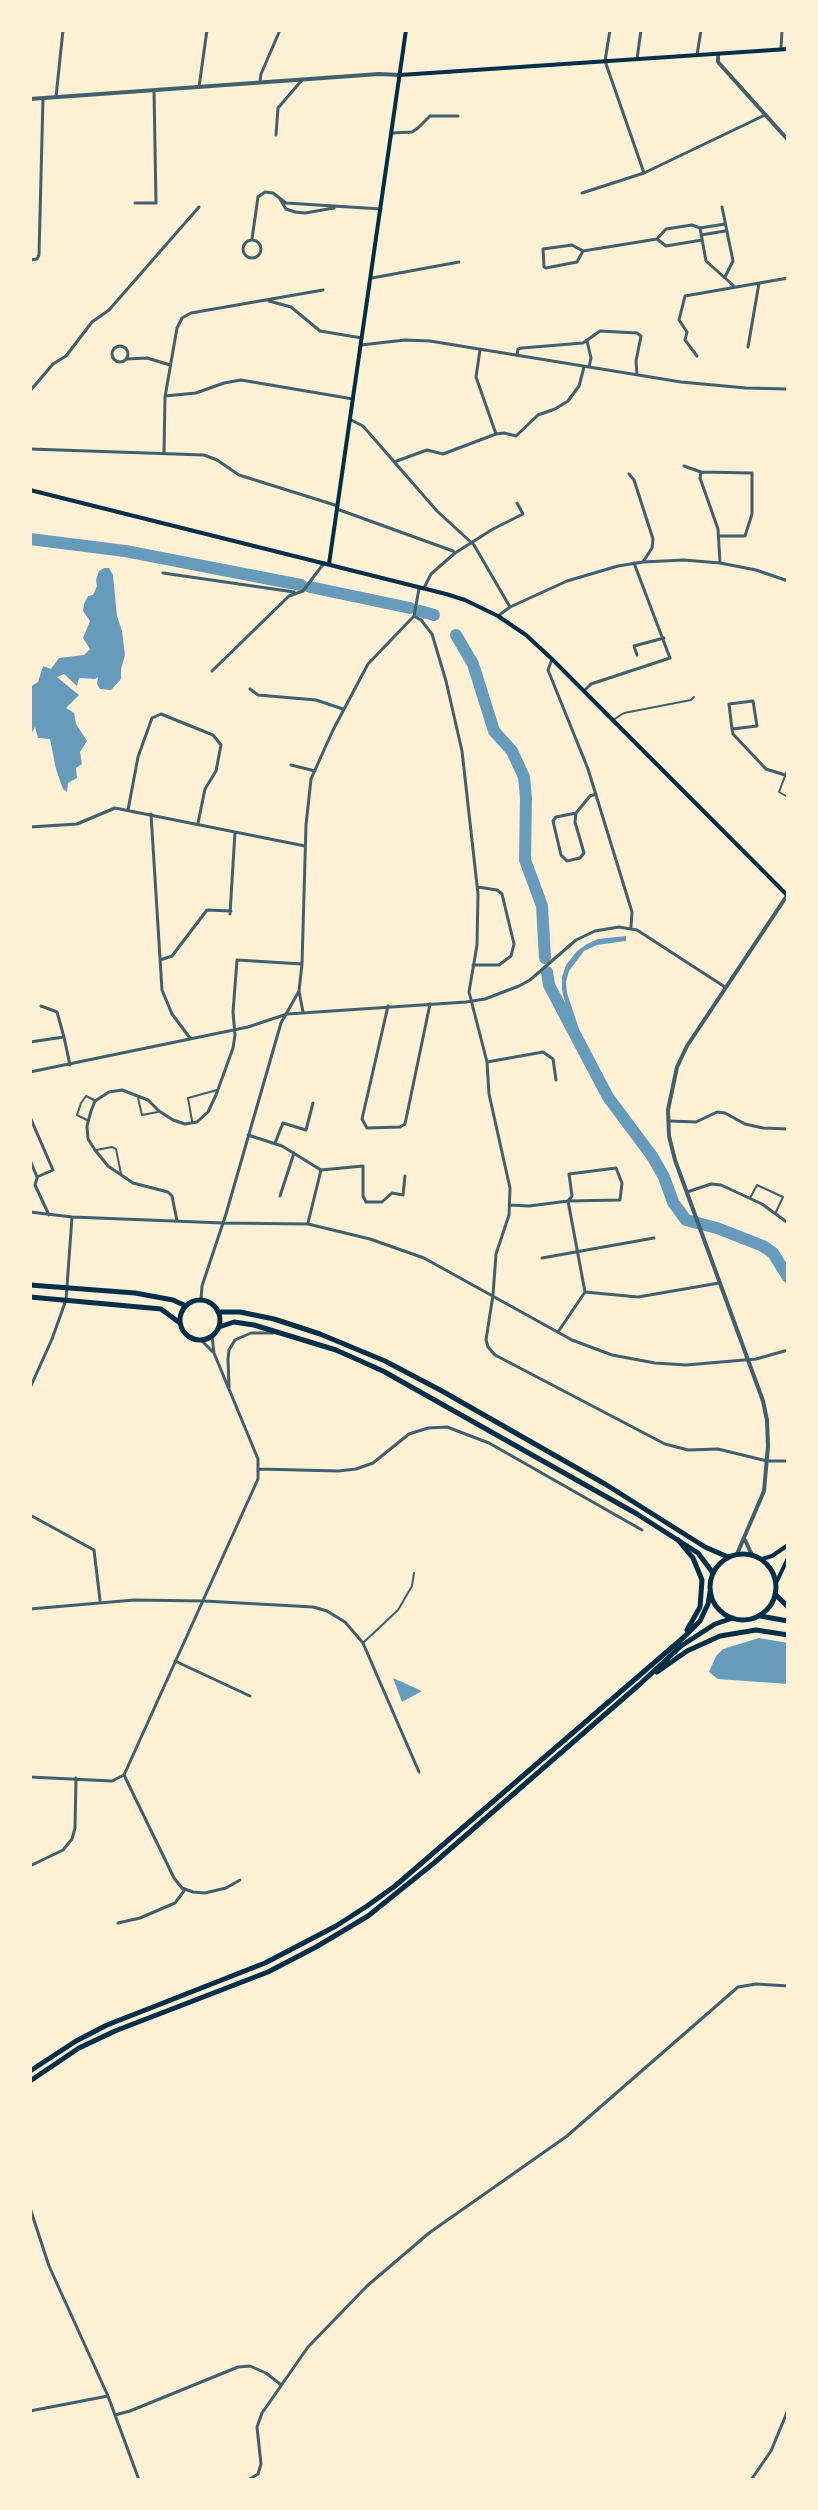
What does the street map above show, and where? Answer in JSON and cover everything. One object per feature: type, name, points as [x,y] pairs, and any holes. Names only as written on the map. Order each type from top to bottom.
[{"type":"main road","points":[[326,564],[338,508],[406,30]]},
{"type":"main road","points":[[400,75],[788,49]]},
{"type":"main road","points":[[30,490],[422,588],[465,600],[498,616],[526,635],[552,659],[788,895]]},
{"type":"main road","points":[[30,1285],[135,1293],[173,1300],[186,1306]]},
{"type":"main road","points":[[30,1297],[161,1309],[180,1323]]},
{"type":"main road","points":[[219,1327],[218,1312],[211,1303],[201,1300],[186,1306],[180,1317],[185,1334],[195,1340],[212,1336],[219,1327],[234,1322],[254,1325],[336,1350],[383,1371],[678,1540],[703,1557],[713,1573]]},
{"type":"main road","points":[[218,1312],[240,1312],[274,1319],[385,1361],[591,1476],[705,1547],[728,1557]]},
{"type":"main road","points":[[675,1643],[696,1617],[703,1593],[696,1563],[678,1540]]},
{"type":"main road","points":[[762,1559],[773,1556],[788,1545]]},
{"type":"main road","points":[[30,2071],[107,2025],[265,1963],[367,1906],[431,1855],[684,1637],[700,1621],[708,1604],[713,1573],[728,1557],[752,1555],[762,1559],[774,1574],[775,1594],[759,1616]]},
{"type":"main road","points":[[776,1583],[788,1558]]},
{"type":"main road","points":[[710,1592],[718,1608],[733,1618],[742,1620],[759,1616],[788,1621]]},
{"type":"main road","points":[[775,1594],[788,1607]]},
{"type":"main road","points":[[30,2081],[79,2048],[268,1972],[358,1922],[424,1872],[681,1646],[715,1624],[733,1618]]},
{"type":"main road","points":[[640,1684],[687,1651],[720,1636],[756,1630],[788,1635]]},
{"type":"street","points":[[56,97],[63,30]]},
{"type":"street","points":[[199,87],[207,30]]},
{"type":"street","points":[[260,82],[280,30]]},
{"type":"street","points":[[610,30],[605,61],[644,173]]},
{"type":"street","points":[[637,59],[641,30]]},
{"type":"street","points":[[697,55],[701,30]]},
{"type":"street","points":[[781,49],[782,30]]},
{"type":"street","points":[[718,54],[718,62],[788,140]]},
{"type":"street","points":[[30,99],[400,75]]},
{"type":"street","points":[[276,135],[278,108],[302,80]]},
{"type":"street","points":[[135,203],[156,203],[154,90]]},
{"type":"street","points":[[30,260],[38,258],[43,98]]},
{"type":"street","points":[[582,193],[644,173],[765,115]]},
{"type":"street","points":[[392,134],[412,132],[430,116],[458,116]]},
{"type":"street","points":[[252,239],[259,195],[271,192],[286,203],[381,209]]},
{"type":"street","points":[[280,199],[286,209],[300,213],[341,207]]},
{"type":"street","points":[[30,391],[53,364],[66,356],[92,322],[109,310],[199,207]]},
{"type":"street","points":[[722,207],[733,261],[725,277]]},
{"type":"street","points":[[583,251],[575,264],[544,267],[543,249],[572,245],[583,251],[657,239],[666,229],[725,224]]},
{"type":"street","points":[[700,228],[708,265],[735,287]]},
{"type":"street","points":[[657,239],[666,246],[726,231]]},
{"type":"street","points":[[252,239],[259,243],[256,258],[244,255],[245,242],[252,239]]},
{"type":"street","points":[[371,279],[459,262]]},
{"type":"street","points":[[697,356],[685,340],[687,332],[679,320],[684,298],[788,278]]},
{"type":"street","points":[[748,347],[759,283]]},
{"type":"street","points":[[164,453],[165,396],[178,324],[187,315],[323,290]]},
{"type":"street","points":[[267,301],[291,307],[320,331],[362,338]]},
{"type":"street","points":[[517,355],[518,349],[522,348],[587,341],[600,331],[632,332],[641,336],[636,361],[637,375]]},
{"type":"street","points":[[361,345],[423,340],[637,375],[727,386],[788,389]]},
{"type":"street","points":[[394,462],[427,450],[443,454],[496,434],[516,436],[538,415],[568,401],[579,386],[591,358],[587,341]]},
{"type":"street","points":[[480,349],[476,377],[496,434]]},
{"type":"street","points":[[126,359],[147,358],[170,365]]},
{"type":"street","points":[[165,396],[196,393],[241,380],[353,399]]},
{"type":"street","points":[[350,419],[363,426],[437,511],[471,542],[510,607]]},
{"type":"street","points":[[30,449],[211,457],[239,475],[338,508],[455,553]]},
{"type":"street","points":[[684,466],[701,472],[750,472],[753,475],[752,514],[745,536],[719,536]]},
{"type":"street","points":[[701,472],[700,478],[719,536],[720,563]]},
{"type":"street","points":[[629,474],[634,480],[653,536],[652,548],[643,562]]},
{"type":"street","points":[[303,1012],[299,991],[305,846],[310,785],[315,771],[343,709],[368,664],[414,616],[422,588],[431,574],[471,542],[523,514],[517,503]]},
{"type":"street","points":[[498,616],[510,607],[587,574],[634,563],[684,560],[720,563],[756,570],[788,581]]},
{"type":"street","points":[[584,691],[591,684],[670,658],[634,563]]},
{"type":"street","points":[[212,671],[289,596],[303,591],[326,564]]},
{"type":"street","points":[[163,573],[298,592]]},
{"type":"street","points":[[414,616],[432,634],[462,751],[478,887],[477,945],[469,992],[487,1062],[489,1094],[510,1188],[510,1205],[496,1254],[486,1340],[488,1347],[495,1355],[665,1444],[679,1448],[718,1449],[767,1461],[788,1461]]},
{"type":"street","points":[[637,655],[634,646],[664,638]]},
{"type":"street","points":[[552,659],[548,670],[596,794],[632,912],[631,927]]},
{"type":"street","points":[[250,689],[258,695],[316,700],[343,709]]},
{"type":"street","points":[[732,729],[757,726],[753,701],[729,704],[732,729],[736,739],[766,769],[786,775]]},
{"type":"street","points":[[128,810],[138,757],[152,718],[161,714],[213,735],[221,745],[216,771],[205,789],[198,824]]},
{"type":"street","points":[[291,765],[315,771]]},
{"type":"street","points":[[576,813],[556,817],[553,821],[561,855],[567,861],[580,858],[584,853],[575,822],[576,813],[590,796],[596,794]]},
{"type":"street","points":[[30,827],[77,824],[110,808],[305,846]]},
{"type":"street","points":[[151,814],[162,990],[172,1014],[191,1039]]},
{"type":"street","points":[[160,960],[172,956],[207,910],[230,912],[235,832]]},
{"type":"street","points":[[473,965],[499,965],[511,956],[514,944],[502,894],[497,890],[478,887]]},
{"type":"street","points":[[737,1554],[764,1491],[767,1420],[675,1160],[667,1120],[677,1067],[687,1046],[788,895]]},
{"type":"street","points":[[30,1072],[259,1024],[287,1014],[471,1001],[499,995],[519,986],[576,940],[603,930],[631,927],[725,987]]},
{"type":"street","points":[[177,1221],[172,1196],[168,1192],[133,1183],[108,1166],[95,1150],[88,1139],[88,1120],[95,1101],[109,1092],[122,1090],[148,1100],[173,1120],[185,1124],[197,1122],[208,1112],[234,1042],[237,960],[302,964]]},
{"type":"street","points":[[201,1300],[202,1286],[281,1023],[299,991]]},
{"type":"street","points":[[388,1006],[362,1119],[367,1128],[400,1127],[405,1124],[430,1004]]},
{"type":"street","points":[[41,1006],[57,1012],[70,1065]]},
{"type":"street","points":[[227,1031],[234,1042]]},
{"type":"street","points":[[30,1042],[64,1037]]},
{"type":"street","points":[[487,1062],[543,1052],[553,1059],[556,1080]]},
{"type":"street","points":[[275,1143],[283,1123],[306,1130],[313,1103]]},
{"type":"street","points":[[667,1120],[696,1122],[717,1112],[745,1124],[788,1129]]},
{"type":"street","points":[[30,1117],[53,1170],[37,1177]]},
{"type":"street","points":[[248,1135],[275,1143],[321,1170],[363,1166],[363,1196],[366,1202],[382,1202],[392,1193],[403,1195],[405,1176]]},
{"type":"street","points":[[280,1196],[294,1153]]},
{"type":"street","points":[[30,1160],[37,1177],[35,1185],[49,1215]]},
{"type":"street","points":[[510,1205],[529,1206],[568,1201],[620,1200],[622,1183],[616,1168],[569,1174],[572,1196],[568,1201],[585,1292],[558,1332]]},
{"type":"street","points":[[308,1224],[321,1170]]},
{"type":"street","points":[[687,1192],[716,1184],[750,1198],[788,1223]]},
{"type":"street","points":[[30,1212],[72,1217],[308,1224],[402,1249],[424,1258],[558,1332],[612,1355],[655,1363],[711,1364],[756,1359],[788,1350]]},
{"type":"street","points":[[30,1388],[66,1300],[72,1217]]},
{"type":"street","points":[[542,1258],[654,1238]]},
{"type":"street","points":[[585,1292],[638,1297],[720,1283]]},
{"type":"street","points":[[230,1395],[228,1359],[235,1340],[251,1333],[289,1334]]},
{"type":"street","points":[[30,1777],[112,1781],[124,1775],[252,1493],[259,1469],[258,1459],[214,1353],[212,1336]]},
{"type":"street","points":[[201,1340],[214,1353]]},
{"type":"street","points":[[259,1469],[356,1469],[373,1463],[409,1434],[428,1428],[447,1427],[489,1443],[642,1530]]},
{"type":"street","points":[[30,1515],[94,1550],[100,1602]]},
{"type":"street","points":[[744,1538],[752,1555]]},
{"type":"street","points":[[30,1609],[100,1602],[204,1601],[319,1609],[345,1622],[363,1643],[419,1772]]},
{"type":"street","points":[[175,1661],[250,1696]]},
{"type":"street","points":[[124,1775],[174,1878],[185,1889],[193,1892],[216,1891],[240,1880]]},
{"type":"street","points":[[32,1865],[63,1850],[72,1839],[76,1778]]},
{"type":"street","points":[[118,1923],[140,1918],[175,1903],[185,1889]]},
{"type":"street","points":[[248,2480],[258,2474],[261,2464],[257,2427],[262,2413],[280,2384],[328,2324],[367,2286],[429,2233],[567,2136],[738,1987],[756,1984],[788,1986]]},
{"type":"street","points":[[30,2208],[49,2266],[108,2396],[139,2480]]},
{"type":"street","points":[[115,2415],[238,2367],[250,2366],[280,2384]]},
{"type":"street","points":[[30,2411],[108,2396]]},
{"type":"street","points":[[751,2480],[771,2451],[788,2410]]},
{"type":"lane","points":[[613,720],[624,713],[694,697]]},
{"type":"lane","points":[[788,768],[779,793],[788,797]]},
{"type":"lane","points":[[192,1123],[188,1098],[218,1090]]},
{"type":"lane","points":[[138,1095],[142,1115],[159,1111]]},
{"type":"lane","points":[[88,1120],[77,1115],[81,1103],[86,1096],[95,1101]]},
{"type":"lane","points":[[95,1150],[116,1149],[121,1176]]},
{"type":"lane","points":[[750,1198],[757,1185],[783,1197],[776,1213]]},
{"type":"lane","points":[[363,1643],[398,1610],[412,1586],[414,1573]]},
{"type":"water","points":[[109,568],[113,575],[125,655],[121,679],[111,690],[100,689],[98,677],[79,678],[77,686],[64,674],[57,677],[79,695],[66,708],[74,713],[76,724],[87,741],[80,752],[82,764],[76,768],[77,778],[68,783],[67,792],[56,769],[50,739],[38,738],[35,727],[30,736],[30,687],[38,682],[43,666],[51,669],[59,658],[84,655],[90,649],[83,638],[90,621],[83,611],[84,604],[88,596],[93,595],[99,571]]},
{"type":"water","points":[[626,936],[626,941],[597,945],[584,951],[569,971],[567,993],[582,1038],[577,1041],[563,1014],[567,1011],[562,990],[566,965],[587,944],[598,939]]},
{"type":"water","points":[[759,1638],[788,1643],[788,1684],[718,1679],[709,1672],[723,1649]]},
{"type":"water","points":[[393,1678],[422,1691],[402,1702]]},
{"type":"waterway","points":[[30,539],[125,551],[301,585]]},
{"type":"waterway","points":[[310,587],[410,608]]},
{"type":"waterway","points":[[420,611],[434,615]]},
{"type":"waterway","points":[[456,635],[473,664],[494,731],[512,751],[524,777],[525,860],[542,906],[545,958]]},
{"type":"waterway","points":[[547,972],[549,985],[608,1097],[652,1156],[673,1202],[686,1220],[763,1246],[773,1253],[788,1277]]}]
